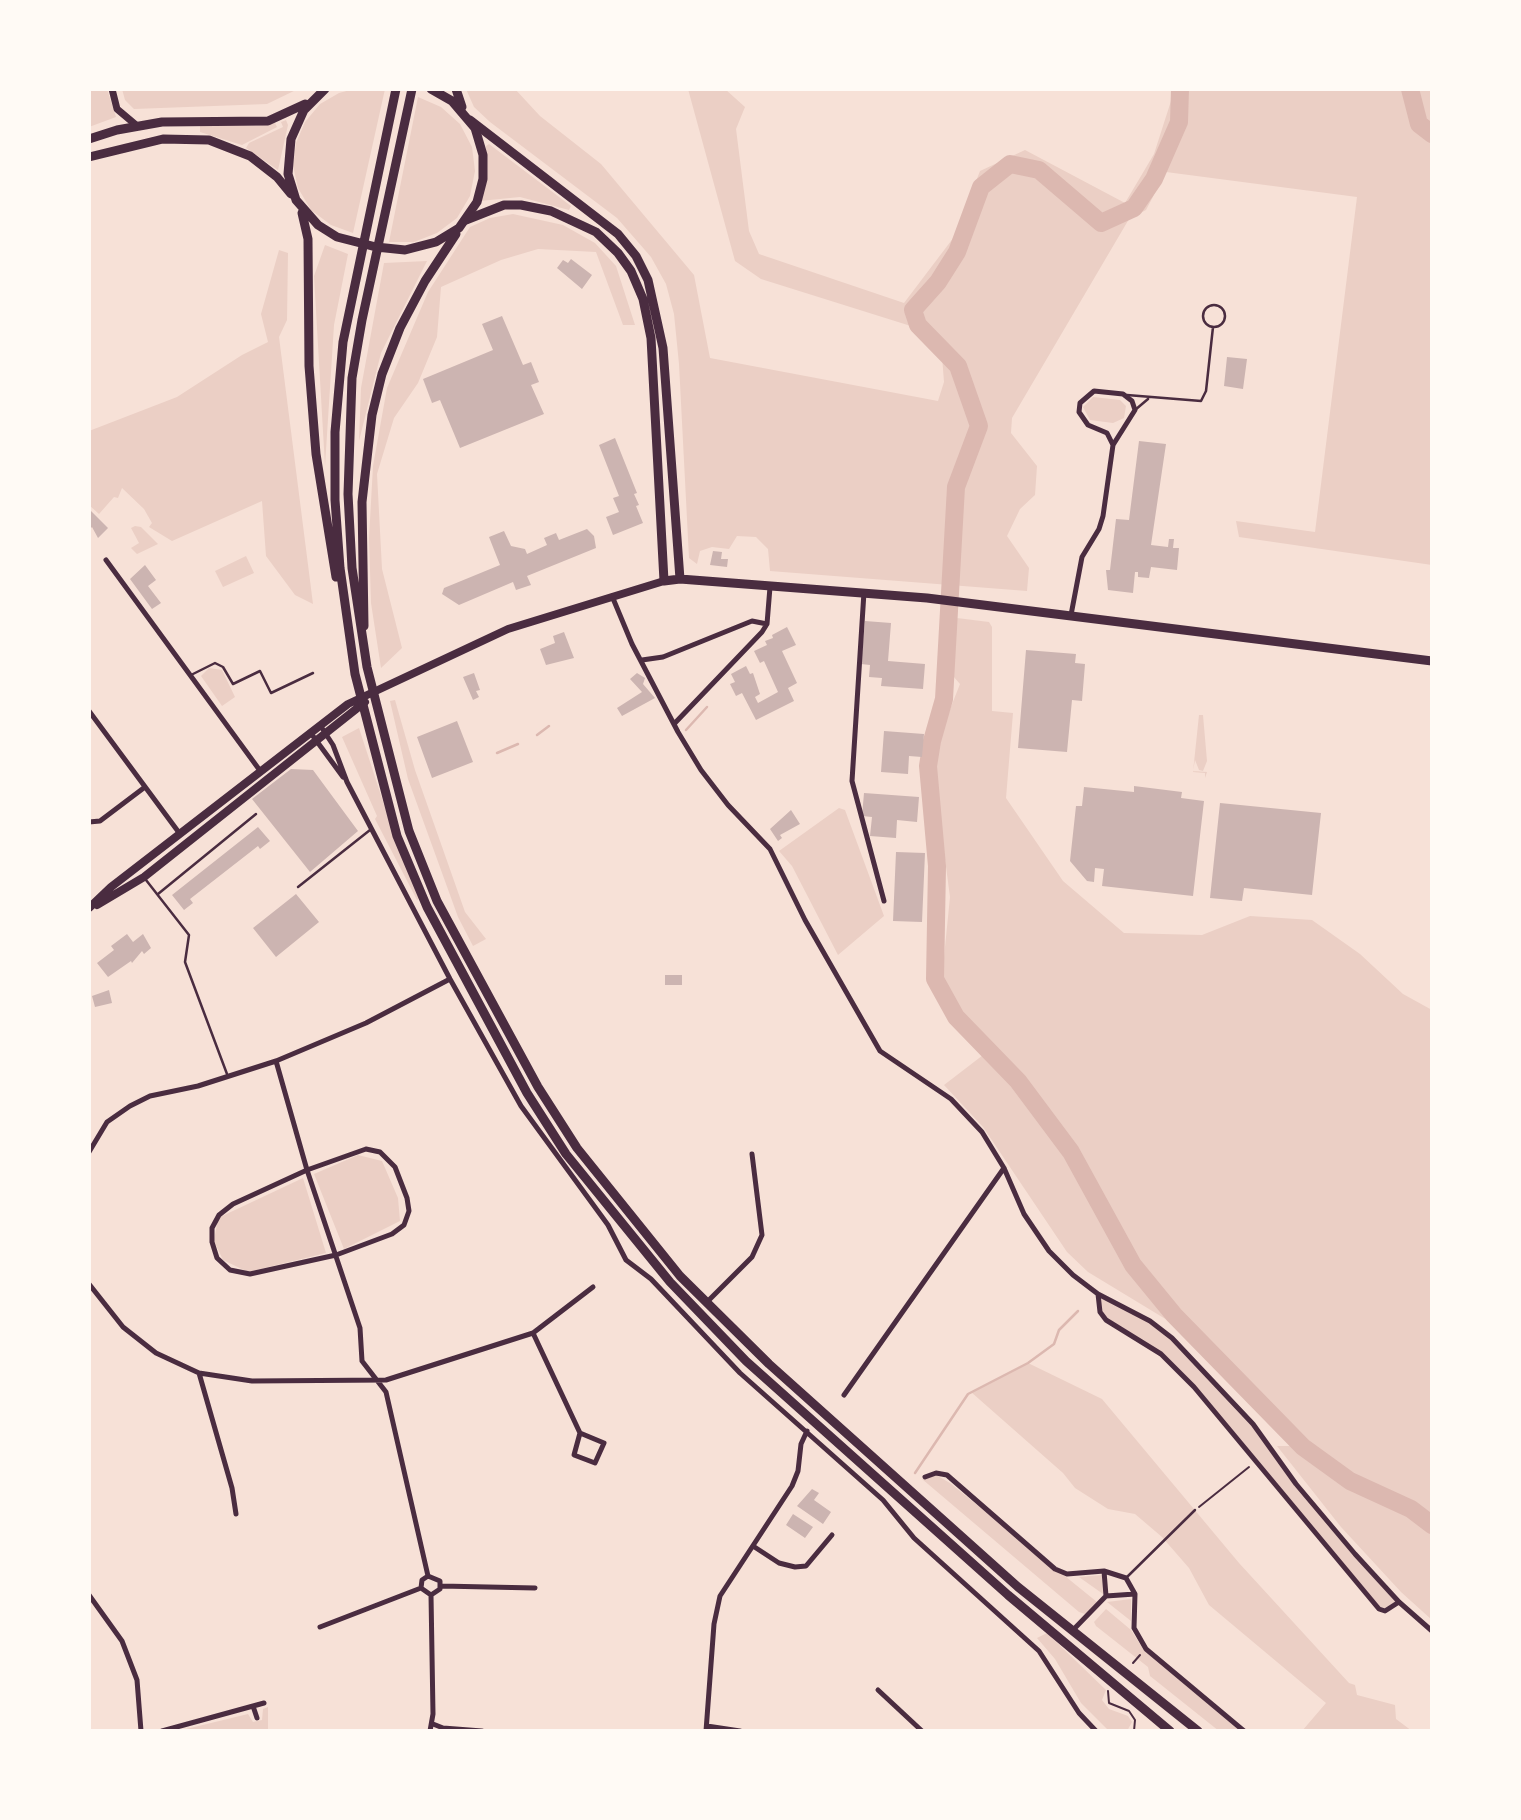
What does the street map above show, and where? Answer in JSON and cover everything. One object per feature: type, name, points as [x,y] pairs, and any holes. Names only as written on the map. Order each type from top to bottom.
[{"type":"main road","points":[[396,89],[346,322],[339,379],[335,460],[337,532],[346,617],[355,674],[367,723],[397,836],[438,931],[527,1093],[566,1154],[609,1211],[670,1282],[746,1362],[1008,1595],[1170,1731]]},
{"type":"main road","points":[[412,89],[362,320],[352,378],[347,461],[352,568],[364,654],[409,831],[437,901],[508,1034],[577,1148],[662,1255],[706,1303],[1018,1587],[1074,1629],[1198,1731]]},
{"type":"main road","points":[[431,89],[452,101],[468,117],[618,234],[636,256],[648,280],[663,348],[680,579]]},
{"type":"main road","points":[[364,654],[362,502],[372,415],[382,374],[400,328],[425,281],[480,195],[484,172],[481,146],[456,89]]},
{"type":"main road","points":[[89,139],[136,125],[174,121],[268,121],[293,112],[320,93]]},
{"type":"main road","points":[[320,93],[296,124],[289,148],[288,174],[308,239],[309,347],[316,454],[329,547],[346,617]]},
{"type":"main road","points":[[89,157],[155,140],[209,140],[235,149],[259,162],[318,225],[342,239],[397,250],[436,242],[465,220],[503,205],[521,205],[551,211],[596,232],[618,253],[631,271],[646,310],[653,354],[664,581]]},
{"type":"main road","points":[[89,908],[137,867],[348,704],[508,629],[664,581],[680,579],[935,599],[1432,661]]},
{"type":"main road","points":[[89,908],[144,877],[390,684]]},
{"type":"street","points":[[112,89],[117,109],[136,125]]},
{"type":"street","points":[[1071,615],[1082,557],[1099,529],[1103,516],[1113,445],[1135,410],[1132,401],[1123,394],[1094,391],[1080,403],[1082,418],[1088,425],[1107,433],[1113,445]]},
{"type":"street","points":[[106,560],[267,778]]},
{"type":"street","points":[[674,724],[767,624],[770,587]]},
{"type":"street","points":[[864,592],[852,781],[884,901]]},
{"type":"street","points":[[612,596],[674,724],[701,770],[778,860],[805,920],[880,1051],[951,1099],[982,1132],[1004,1168],[1024,1214],[1049,1251],[1073,1275],[1098,1294],[1150,1321],[1172,1338],[1253,1424],[1296,1484],[1399,1601],[1432,1630]]},
{"type":"street","points":[[642,660],[663,657],[752,621],[767,624]]},
{"type":"street","points":[[89,711],[180,834]]},
{"type":"street","points":[[320,725],[450,979],[522,1106],[608,1225],[626,1260],[651,1279],[740,1373],[894,1511],[914,1538],[1039,1651],[1079,1713],[1096,1731]]},
{"type":"street","points":[[310,733],[347,782]]},
{"type":"street","points":[[89,822],[100,821],[145,787]]},
{"type":"street","points":[[89,1152],[107,1122],[150,1096],[228,1077],[276,1060],[366,1023],[450,979]]},
{"type":"street","points":[[276,1060],[307,1170],[360,1328],[362,1361],[388,1400],[428,1576]]},
{"type":"street","points":[[366,1149],[380,1152],[396,1167],[407,1198],[409,1212],[404,1225],[391,1234],[336,1255],[250,1274],[230,1270],[217,1258],[212,1242],[212,1228],[219,1214],[233,1204],[307,1170],[366,1149]]},
{"type":"street","points":[[706,1303],[752,1257],[762,1235],[752,1154]]},
{"type":"street","points":[[844,1395],[1004,1168]]},
{"type":"street","points":[[89,1284],[94,1294],[123,1327],[156,1353],[199,1373],[252,1381],[377,1381],[533,1333],[593,1287]]},
{"type":"street","points":[[89,1300],[94,1294]]},
{"type":"street","points":[[1098,1294],[1100,1312],[1106,1320],[1161,1354],[1194,1387],[1378,1609],[1385,1611],[1399,1601]]},
{"type":"street","points":[[533,1333],[580,1433],[574,1455],[596,1463],[604,1443],[580,1433]]},
{"type":"street","points":[[199,1373],[232,1488],[236,1514]]},
{"type":"street","points":[[740,1731],[706,1728],[714,1624],[720,1596],[792,1486],[798,1471],[800,1444],[807,1432]]},
{"type":"street","points":[[925,1477],[936,1473],[947,1475],[1055,1569],[1067,1574],[1104,1571],[1126,1578],[1134,1586],[1134,1628],[1146,1649],[1244,1731]]},
{"type":"street","points":[[753,1546],[779,1563],[795,1567],[806,1566],[832,1535]]},
{"type":"street","points":[[1104,1571],[1107,1596]]},
{"type":"street","points":[[421,1588],[422,1580],[428,1576],[437,1577],[441,1586]]},
{"type":"street","points":[[482,1731],[431,1728],[432,1595],[441,1586],[535,1588]]},
{"type":"street","points":[[421,1588],[432,1595]]},
{"type":"street","points":[[320,1627],[421,1588]]},
{"type":"street","points":[[1074,1629],[1107,1596],[1135,1594]]},
{"type":"street","points":[[89,1595],[122,1641],[137,1680],[141,1731]]},
{"type":"street","points":[[878,1690],[922,1731]]},
{"type":"street","points":[[162,1731],[264,1703]]},
{"type":"street","points":[[253,1706],[257,1718]]},
{"type":"lane","points":[[1215,306],[1223,311],[1224,317],[1222,323],[1213,327],[1207,324],[1203,314],[1206,309],[1215,306]]},
{"type":"lane","points":[[1123,394],[1201,401],[1207,382],[1213,327]]},
{"type":"lane","points":[[1135,410],[1142,401],[1152,398]]},
{"type":"lane","points":[[191,675],[215,663],[223,667],[233,684],[260,671],[271,693],[313,673]]},
{"type":"lane","points":[[158,894],[256,814]]},
{"type":"lane","points":[[299,887],[373,827]]},
{"type":"lane","points":[[137,867],[188,935],[185,962],[228,1077]]},
{"type":"lane","points":[[1126,1578],[1195,1510]]},
{"type":"path","points":[[1195,1510],[1255,1462]]},
{"type":"path","points":[[1108,1690],[1109,1703],[1129,1711],[1135,1720],[1134,1731]]},
{"type":"shaded area","points":[[89,89],[107,89],[116,117],[89,127]]},
{"type":"shaded area","points":[[122,89],[298,89],[267,104],[134,109],[125,100]]},
{"type":"shaded area","points":[[354,89],[385,89],[353,233],[331,225],[311,210],[298,188],[293,166],[296,143],[305,122],[320,104],[339,93]]},
{"type":"shaded area","points":[[466,89],[515,89],[540,116],[601,164],[694,275],[710,358],[938,401],[944,382],[942,356],[914,327],[761,279],[735,261],[688,89],[725,89],[745,107],[736,129],[749,231],[759,254],[904,303],[954,237],[980,171],[1025,150],[1125,203],[1154,154],[1171,101],[1171,89],[1432,89],[1432,565],[1239,537],[1236,521],[1315,532],[1357,197],[1166,172],[1146,210],[1129,219],[1012,418],[1011,433],[1037,466],[1035,495],[1020,509],[1007,536],[1029,568],[1027,591],[770,571],[768,549],[756,537],[737,536],[729,549],[712,547],[700,551],[697,564],[689,558],[679,364],[674,314],[666,284],[651,257],[617,218],[490,122],[474,107]]},
{"type":"shaded area","points":[[418,97],[441,107],[460,124],[472,147],[475,171],[470,196],[457,218],[437,233],[414,242],[389,242]]},
{"type":"shaded area","points":[[286,120],[288,125],[278,170],[246,148],[249,143],[283,127],[281,122]]},
{"type":"shaded area","points":[[275,123],[277,127],[242,145],[200,132],[200,124],[257,126]]},
{"type":"shaded area","points":[[489,144],[571,206],[569,210],[520,197],[480,201],[487,181],[486,146]]},
{"type":"shaded area","points":[[513,214],[563,225],[595,243],[616,266],[635,325],[623,325],[596,252],[538,249],[501,260],[441,287],[437,337],[418,383],[394,418],[377,474],[382,569],[402,648],[381,668],[371,603],[369,538],[373,466],[387,388],[428,292],[470,227],[490,218]]},
{"type":"shaded area","points":[[325,245],[348,254],[334,325],[325,466],[314,276]]},
{"type":"shaded area","points":[[279,250],[288,253],[287,320],[279,337],[313,604],[295,595],[266,556],[262,501],[172,541],[149,527],[152,523],[144,509],[122,488],[118,498],[114,497],[99,514],[89,505],[89,431],[177,397],[242,355],[268,342],[261,314]]},
{"type":"shaded area","points":[[427,261],[381,353],[359,441],[361,388],[384,263]]},
{"type":"shaded area","points":[[1093,397],[1120,400],[1126,406],[1124,418],[1113,423],[1090,420],[1083,407]]},
{"type":"shaded area","points":[[141,527],[158,544],[137,554],[131,548],[139,543],[131,528]]},
{"type":"shaded area","points":[[246,556],[254,573],[223,587],[215,571]]},
{"type":"shaded area","points":[[957,618],[989,622],[992,627],[992,711],[1013,713],[1006,798],[1063,881],[1124,933],[1202,935],[1250,916],[1312,920],[1360,954],[1403,994],[1432,1010],[1432,1620],[1401,1592],[1341,1527],[1277,1446],[1302,1446],[1174,1315],[1133,1265],[1071,1152],[1018,1081],[970,1030],[974,1026],[961,1016],[950,1000],[942,977],[950,897],[935,783],[934,750],[960,684],[953,676]]},
{"type":"shaded area","points":[[209,668],[222,670],[235,697],[222,706],[201,676]]},
{"type":"shaded area","points":[[395,700],[415,770],[465,912],[486,939],[473,946],[458,917],[408,779],[390,701]]},
{"type":"shaded area","points":[[1199,715],[1203,715],[1207,761],[1203,771],[1199,770],[1195,760],[1193,770]]},
{"type":"shaded area","points":[[359,728],[389,820],[419,899],[417,900],[375,819],[377,816],[342,737]]},
{"type":"shaded area","points":[[839,808],[845,810],[884,916],[838,955],[792,866],[779,851]]},
{"type":"shaded area","points":[[987,1052],[1078,1172],[1130,1273],[1144,1284],[1177,1326],[1088,1272],[1067,1252],[983,1127],[944,1085]]},
{"type":"shaded area","points":[[358,1155],[382,1161],[398,1198],[400,1221],[344,1249],[314,1174]]},
{"type":"shaded area","points":[[303,1178],[326,1253],[248,1272],[223,1260],[214,1241],[218,1218]]},
{"type":"shaded area","points":[[1098,1294],[1150,1321],[1172,1338],[1253,1424],[1296,1484],[1399,1602],[1391,1608],[1379,1609],[1194,1387],[1161,1354],[1106,1320],[1100,1312]]},
{"type":"shaded area","points":[[1028,1363],[1102,1399],[1239,1563],[1349,1683],[1355,1685],[1357,1695],[1395,1705],[1396,1719],[1412,1731],[1302,1731],[1326,1703],[1209,1605],[1189,1568],[1162,1537],[1135,1514],[1108,1509],[1075,1488],[1063,1473],[971,1392]]},
{"type":"shaded area","points":[[936,1475],[950,1483],[1097,1602],[1085,1614],[1079,1612],[922,1479]]},
{"type":"shaded area","points":[[1102,1575],[1103,1594],[1079,1577]]},
{"type":"shaded area","points":[[1131,1599],[1131,1621],[1107,1602]]},
{"type":"shaded area","points":[[1106,1609],[1131,1630],[1143,1649],[1241,1731],[1219,1731],[1150,1676],[1148,1667],[1096,1626],[1094,1622]]},
{"type":"shaded area","points":[[1047,1633],[1106,1690],[1102,1700],[1109,1709],[1128,1716],[1132,1722],[1127,1731],[1109,1731],[1081,1703],[1055,1659],[1037,1638]]},
{"type":"shaded area","points":[[268,1707],[268,1731],[178,1731],[248,1714],[253,1722],[262,1720],[263,1709]]},
{"type":"building","points":[[571,259],[592,275],[582,289],[557,268],[563,260],[568,263]]},
{"type":"building","points":[[502,316],[523,365],[531,362],[539,382],[531,385],[544,414],[460,448],[440,400],[432,403],[423,379],[493,350],[482,324]]},
{"type":"building","points":[[1227,357],[1247,359],[1243,389],[1224,386]]},
{"type":"building","points":[[615,438],[637,493],[634,494],[639,505],[636,506],[643,523],[613,535],[606,517],[619,512],[613,498],[619,496],[599,445]]},
{"type":"building","points":[[1139,441],[1166,444],[1151,545],[1168,547],[1169,539],[1174,539],[1173,548],[1179,548],[1177,570],[1151,567],[1149,578],[1138,577],[1138,572],[1135,572],[1133,593],[1108,590],[1106,570],[1110,570],[1116,519],[1129,520]]},
{"type":"building","points":[[89,509],[108,528],[98,538],[92,527],[89,530]]},
{"type":"building","points":[[587,529],[594,536],[596,548],[527,576],[531,585],[516,590],[513,582],[459,605],[442,594],[444,588],[500,565],[489,537],[504,531],[511,546],[525,549],[527,554],[547,545],[544,538],[556,533],[559,540]]},
{"type":"building","points":[[713,551],[722,552],[721,559],[728,559],[727,567],[710,565]]},
{"type":"building","points":[[145,565],[156,580],[148,586],[161,603],[152,609],[130,579]]},
{"type":"building","points":[[865,621],[891,623],[888,661],[925,664],[923,689],[881,686],[882,678],[869,677],[870,665],[861,664]]},
{"type":"building","points":[[787,627],[796,645],[782,651],[797,683],[788,688],[794,701],[756,720],[742,693],[736,696],[730,684],[735,682],[731,674],[746,666],[750,674],[753,673],[760,694],[755,697],[758,703],[778,692],[764,661],[760,663],[754,651],[767,645],[765,641]]},
{"type":"building","points":[[564,632],[574,658],[546,665],[540,649],[555,643],[553,636]]},
{"type":"building","points":[[1026,650],[1076,654],[1075,663],[1085,664],[1082,701],[1072,700],[1067,752],[1018,748]]},
{"type":"building","points":[[474,673],[480,690],[476,691],[479,697],[473,700],[463,677]]},
{"type":"building","points":[[637,673],[645,678],[643,684],[655,698],[622,716],[617,708],[642,692],[630,679]]},
{"type":"building","points":[[457,721],[473,762],[432,778],[417,737]]},
{"type":"building","points":[[884,731],[924,734],[922,757],[909,756],[908,774],[881,772]]},
{"type":"building","points":[[291,769],[313,770],[358,831],[310,872],[252,799]]},
{"type":"building","points":[[1134,786],[1182,792],[1181,798],[1204,801],[1193,896],[1102,886],[1104,869],[1095,868],[1094,882],[1087,881],[1070,861],[1076,806],[1082,806],[1084,787],[1134,792]]},
{"type":"building","points":[[864,793],[919,797],[917,822],[897,820],[896,838],[870,836],[872,817],[862,816]]},
{"type":"building","points":[[1220,803],[1321,813],[1312,895],[1244,888],[1242,901],[1210,898]]},
{"type":"building","points":[[791,810],[800,824],[780,835],[782,838],[778,841],[770,829]]},
{"type":"building","points":[[258,827],[270,841],[260,849],[258,846],[190,899],[193,903],[184,910],[172,895]]},
{"type":"building","points":[[896,852],[925,853],[922,922],[893,921]]},
{"type":"building","points":[[296,894],[319,922],[276,957],[253,928]]},
{"type":"building","points":[[127,934],[133,942],[143,934],[151,948],[144,954],[142,951],[132,963],[131,961],[108,977],[97,963],[114,950],[111,946]]},
{"type":"building","points":[[665,975],[682,975],[682,985],[665,985]]},
{"type":"building","points":[[109,990],[112,1003],[95,1007],[92,996]]},
{"type":"building","points":[[812,1489],[819,1493],[814,1500],[831,1512],[823,1524],[797,1506]]},
{"type":"building","points":[[793,1514],[813,1527],[805,1538],[786,1525]]},
{"type":"waterway","points":[[1180,89],[1179,122],[1154,179],[1134,208],[1101,223],[1039,170],[1010,164],[981,187],[957,252],[938,282],[913,310],[918,325],[958,366],[979,426],[956,487],[944,699],[928,766],[937,866],[935,979],[956,1017],[1018,1081],[1071,1152],[1133,1265],[1174,1315],[1303,1447],[1350,1481],[1411,1509],[1432,1525]]},
{"type":"waterway","points":[[1410,89],[1419,124],[1432,134]]},
{"type":"waterway","points":[[686,730],[707,707]]},
{"type":"waterway","points":[[537,735],[549,726]]},
{"type":"waterway","points":[[497,753],[518,744]]},
{"type":"waterway","points":[[915,1473],[968,1394],[1028,1363],[1054,1344],[1059,1330],[1078,1311]]}]
